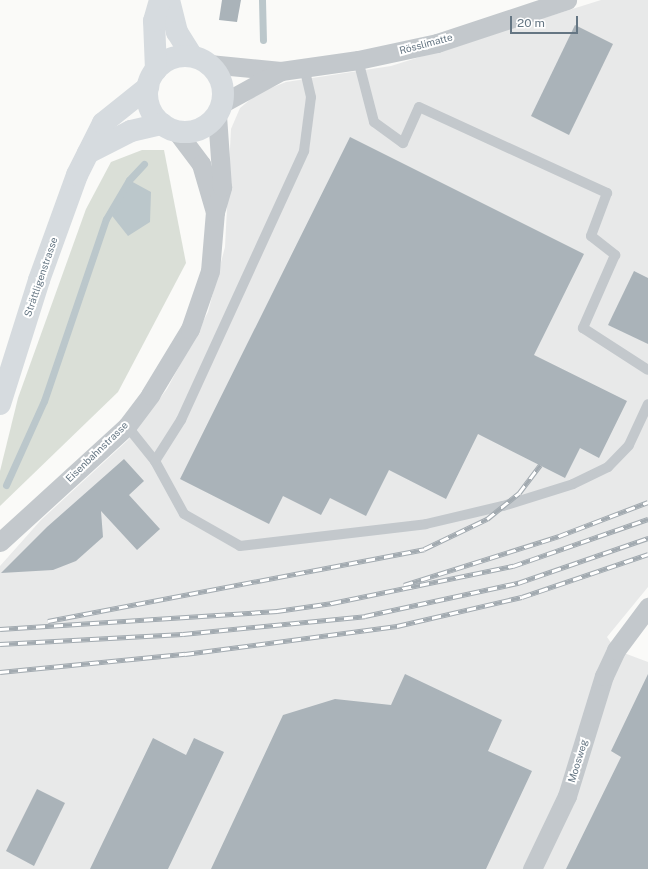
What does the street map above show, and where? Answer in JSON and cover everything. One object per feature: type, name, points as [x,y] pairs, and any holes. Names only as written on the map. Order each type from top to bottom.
[{"type":"main road","points":[[160,0],[154,22],[151,111],[169,128]]},
{"type":"main road","points":[[88,153],[131,131],[169,128],[195,131],[220,109],[221,81],[200,60],[177,32],[170,0]]},
{"type":"main road","points":[[152,78],[172,58],[200,60]]},
{"type":"main road","name":"Strättligenstrasse","points":[[0,404],[39,280],[88,153],[103,123],[152,78]]},
{"type":"street","name":"Rösslimatte","points":[[200,60],[281,71],[358,60],[437,43],[567,0]]},
{"type":"street","name":"Rösslimatte","points":[[220,109],[281,71]]},
{"type":"street","name":"Eisenbahnstrasse","points":[[0,542],[127,426],[150,395],[190,329],[208,277],[215,212],[222,187],[220,109]]},
{"type":"street","name":"Eisenbahnstrasse","points":[[169,128],[201,164],[215,212]]},
{"type":"street","name":"Moosweg","points":[[532,869],[567,796],[604,676],[616,650],[648,607]]},
{"type":"lane","points":[[358,60],[374,122],[403,142],[419,107],[607,192],[590,236],[615,255],[583,328],[648,370]]},
{"type":"lane","points":[[155,461],[181,420],[304,151],[311,97],[304,67]]},
{"type":"lane","points":[[127,426],[155,461],[184,514],[240,546],[426,524],[503,506],[573,484],[608,467],[629,445],[648,404]]},
{"type":"shaded area","points":[[601,0],[648,0],[648,587],[607,637],[616,650],[648,662],[648,869],[0,869],[0,566],[41,520],[128,440],[167,389],[208,312],[225,247],[231,129],[240,108],[258,93],[286,82],[391,66]]},
{"type":"shaded area","points":[[142,150],[164,150],[186,263],[118,392],[0,506],[0,471],[18,398],[86,209],[111,162]]},
{"type":"shaded area","points":[[129,180],[151,192],[150,222],[128,236],[109,212]]},
{"type":"building","points":[[222,0],[241,0],[237,22],[219,20]]},
{"type":"building","points":[[575,25],[613,44],[569,135],[531,116]]},
{"type":"building","points":[[350,137],[584,254],[534,355],[627,401],[599,458],[580,448],[565,478],[478,434],[446,499],[389,470],[366,516],[330,498],[321,515],[283,496],[269,524],[180,479]]},
{"type":"building","points":[[634,271],[648,278],[648,344],[608,325]]},
{"type":"building","points":[[124,459],[144,481],[129,495],[160,529],[137,550],[101,511],[103,537],[76,561],[53,570],[1,573],[47,527]]},
{"type":"building","points":[[405,674],[502,720],[488,751],[532,771],[486,869],[211,869],[283,715],[335,699],[391,705]]},
{"type":"building","points":[[648,674],[648,869],[566,869],[621,757],[611,751]]},
{"type":"building","points":[[153,738],[186,755],[194,738],[224,752],[168,869],[90,869]]},
{"type":"building","points":[[37,789],[65,803],[34,866],[6,851]]},
{"type":"waterway","points":[[262,0],[263,40]]},
{"type":"waterway","points":[[6,485],[44,401],[106,219],[129,180],[144,164]]},
{"type":"railway","points":[[48,621],[424,549],[487,519],[519,493],[540,465]]},
{"type":"railway","points":[[404,585],[559,536],[648,502]]},
{"type":"railway","points":[[0,629],[277,611],[332,603],[513,566],[648,519]]},
{"type":"railway","points":[[0,644],[183,634],[365,616],[518,583],[648,538]]},
{"type":"railway","points":[[0,672],[185,654],[397,626],[522,597],[648,554]]}]
